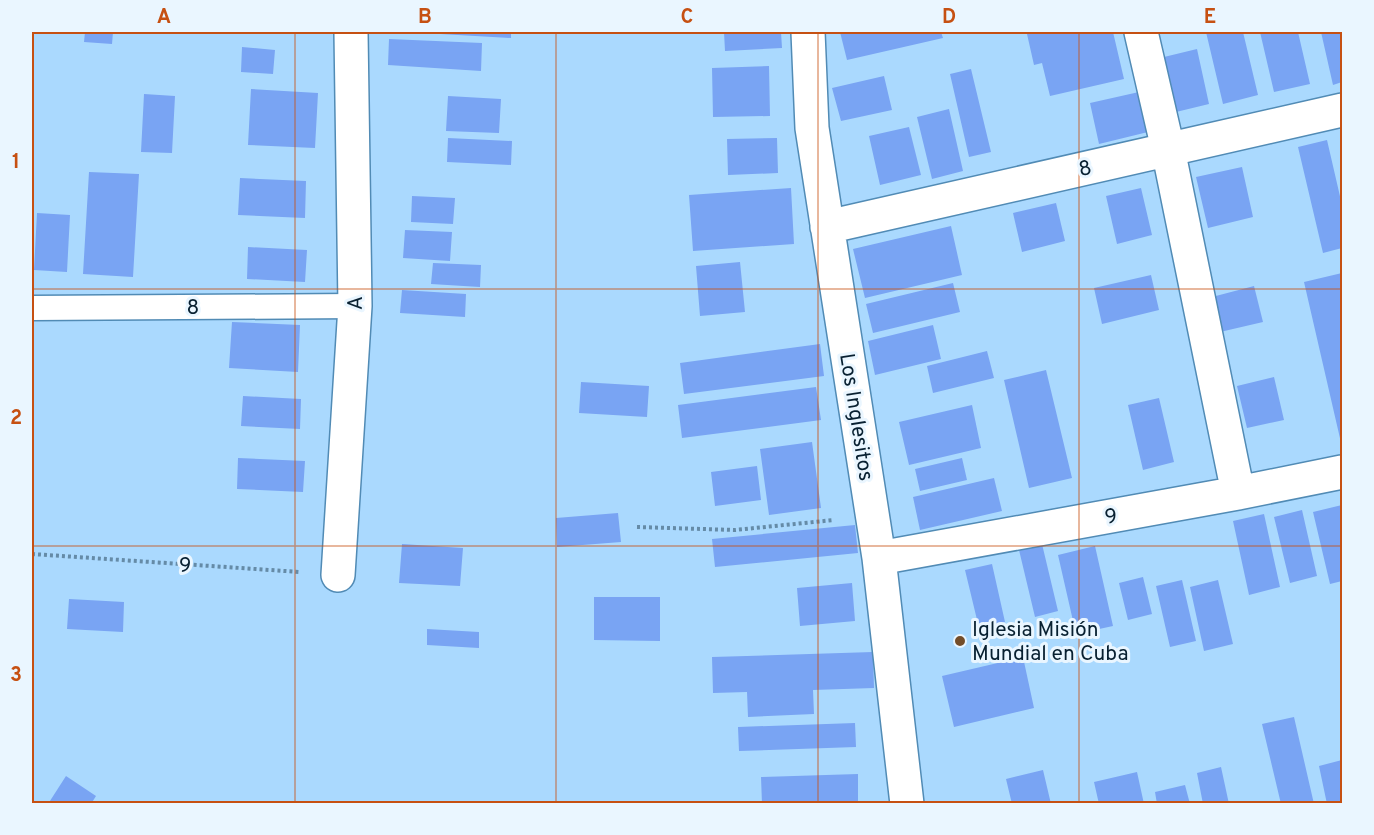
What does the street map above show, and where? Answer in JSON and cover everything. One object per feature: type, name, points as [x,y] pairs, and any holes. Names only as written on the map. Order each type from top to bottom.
[{"type":"street","name":"A","points":[[338,575],[355,306],[351,32]]},
{"type":"street","name":"Los Inglesitos","points":[[808,32],[812,128],[879,558],[907,804]]},
{"type":"street","points":[[1142,32],[1238,494]]},
{"type":"street","name":"8","points":[[827,227],[1342,110]]},
{"type":"street","name":"9","points":[[879,558],[1238,494],[1342,472]]},
{"type":"lane","name":"8","points":[[32,308],[355,306]]},
{"type":"path","points":[[637,527],[735,530],[872,516]]},
{"type":"path","name":"9","points":[[32,554],[338,575]]},
{"type":"building","points":[[85,32],[113,32],[112,44],[84,42]]},
{"type":"building","points":[[511,32],[511,38],[423,33]]},
{"type":"building","points":[[724,32],[781,32],[782,48],[725,51]]},
{"type":"building","points":[[840,32],[941,32],[943,38],[847,60]]},
{"type":"building","points":[[1113,32],[1124,79],[1050,96],[1042,63],[1034,65],[1027,34]]},
{"type":"building","points":[[1206,32],[1243,32],[1258,95],[1223,104]]},
{"type":"building","points":[[1260,32],[1298,32],[1310,84],[1274,92]]},
{"type":"building","points":[[1321,32],[1342,32],[1342,82],[1333,85]]},
{"type":"building","points":[[389,39],[482,43],[481,71],[388,65]]},
{"type":"building","points":[[242,47],[275,50],[273,74],[241,72]]},
{"type":"building","points":[[1197,49],[1209,104],[1176,112],[1164,57]]},
{"type":"building","points":[[769,66],[770,116],[713,117],[712,68]]},
{"type":"building","points":[[971,69],[991,152],[969,157],[950,74]]},
{"type":"building","points":[[884,76],[892,110],[841,121],[832,88]]},
{"type":"building","points":[[251,89],[318,93],[315,148],[248,145]]},
{"type":"building","points":[[1139,92],[1148,132],[1099,144],[1090,103]]},
{"type":"building","points":[[144,94],[175,96],[172,153],[141,152]]},
{"type":"building","points":[[448,96],[501,99],[499,133],[446,131]]},
{"type":"building","points":[[949,109],[963,171],[932,179],[917,117]]},
{"type":"building","points":[[909,127],[921,175],[880,185],[869,136]]},
{"type":"building","points":[[448,138],[512,141],[511,165],[447,162]]},
{"type":"building","points":[[777,138],[778,173],[728,175],[727,139]]},
{"type":"building","points":[[1327,140],[1342,205],[1342,248],[1323,253],[1298,147]]},
{"type":"building","points":[[1242,167],[1253,217],[1208,228],[1196,177]]},
{"type":"building","points":[[89,172],[139,174],[133,277],[83,274]]},
{"type":"building","points":[[240,178],[306,181],[305,218],[238,215]]},
{"type":"building","points":[[791,188],[794,244],[693,251],[689,195]]},
{"type":"building","points":[[1141,188],[1152,235],[1117,244],[1106,196]]},
{"type":"building","points":[[412,196],[455,198],[453,224],[411,222]]},
{"type":"building","points":[[1056,203],[1065,241],[1022,252],[1013,213]]},
{"type":"building","points":[[37,213],[70,215],[67,272],[34,270]]},
{"type":"building","points":[[951,226],[962,275],[865,298],[853,249]]},
{"type":"building","points":[[405,230],[452,232],[450,261],[403,258]]},
{"type":"building","points":[[248,247],[307,250],[305,282],[247,279]]},
{"type":"building","points":[[740,262],[745,312],[700,316],[696,266]]},
{"type":"building","points":[[433,263],[481,265],[480,287],[431,284]]},
{"type":"building","points":[[1342,273],[1342,447],[1304,282]]},
{"type":"building","points":[[1151,275],[1159,310],[1102,324],[1094,288]]},
{"type":"building","points":[[953,283],[960,312],[873,333],[866,304]]},
{"type":"building","points":[[1254,286],[1263,322],[1220,332],[1212,297]]},
{"type":"building","points":[[402,290],[466,294],[465,317],[400,313]]},
{"type":"building","points":[[232,322],[300,325],[298,372],[229,368]]},
{"type":"building","points":[[933,325],[941,359],[875,375],[868,341]]},
{"type":"building","points":[[820,344],[824,376],[684,394],[680,363]]},
{"type":"building","points":[[987,351],[994,378],[933,393],[927,366]]},
{"type":"building","points":[[1046,370],[1072,478],[1029,488],[1004,380]]},
{"type":"building","points":[[1274,377],[1284,420],[1247,428],[1237,386]]},
{"type":"building","points":[[581,382],[649,386],[647,417],[579,413]]},
{"type":"building","points":[[816,387],[821,420],[682,438],[678,405]]},
{"type":"building","points":[[243,396],[301,399],[300,429],[241,426]]},
{"type":"building","points":[[1159,398],[1174,462],[1143,470],[1128,405]]},
{"type":"building","points":[[972,405],[981,448],[909,465],[899,422]]},
{"type":"building","points":[[812,442],[821,508],[769,515],[760,449]]},
{"type":"building","points":[[238,458],[305,461],[303,492],[237,489]]},
{"type":"building","points":[[962,458],[967,480],[920,491],[915,469]]},
{"type":"building","points":[[757,466],[761,500],[715,506],[711,472]]},
{"type":"building","points":[[994,478],[1002,511],[920,530],[913,497]]},
{"type":"building","points":[[1342,505],[1342,581],[1330,584],[1313,512]]},
{"type":"building","points":[[1302,510],[1317,576],[1290,583],[1274,517]]},
{"type":"building","points":[[618,513],[621,542],[557,547],[556,518]]},
{"type":"building","points":[[1264,514],[1280,587],[1249,595],[1233,521]]},
{"type":"building","points":[[855,525],[858,553],[715,567],[712,539]]},
{"type":"building","points":[[402,544],[463,548],[460,586],[399,583]]},
{"type":"building","points":[[1042,544],[1058,611],[1035,617],[1019,550]]},
{"type":"building","points":[[1095,546],[1113,626],[1076,634],[1058,555]]},
{"type":"building","points":[[992,564],[1005,622],[979,628],[965,570]]},
{"type":"building","points":[[1143,577],[1152,614],[1128,620],[1119,583]]},
{"type":"building","points":[[1182,580],[1196,641],[1170,647],[1156,586]]},
{"type":"building","points":[[1218,580],[1233,644],[1204,651],[1190,587]]},
{"type":"building","points":[[852,583],[855,621],[800,626],[797,588]]},
{"type":"building","points":[[594,597],[660,597],[660,641],[594,640]]},
{"type":"building","points":[[69,599],[124,602],[123,632],[67,629]]},
{"type":"building","points":[[427,629],[479,632],[479,648],[427,645]]},
{"type":"building","points":[[873,652],[874,688],[813,690],[814,714],[748,717],[747,692],[713,693],[712,657]]},
{"type":"building","points":[[1023,657],[1034,708],[954,727],[942,676]]},
{"type":"building","points":[[1294,717],[1314,804],[1281,804],[1262,724]]},
{"type":"building","points":[[855,723],[856,747],[739,751],[738,727]]},
{"type":"building","points":[[1342,760],[1342,804],[1327,804],[1319,766]]},
{"type":"building","points":[[1221,767],[1229,804],[1203,804],[1197,773]]},
{"type":"building","points":[[1043,770],[1051,804],[1012,804],[1006,779]]},
{"type":"building","points":[[1137,772],[1144,804],[1099,804],[1094,782]]},
{"type":"building","points":[[858,774],[858,804],[762,804],[761,777]]},
{"type":"building","points":[[66,776],[96,796],[91,804],[48,804]]},
{"type":"building","points":[[1185,785],[1190,804],[1157,804],[1155,792]]},
{"type":"place","name":"Iglesia Misión Mundial en Cuba","points":[[960,641]]}]
